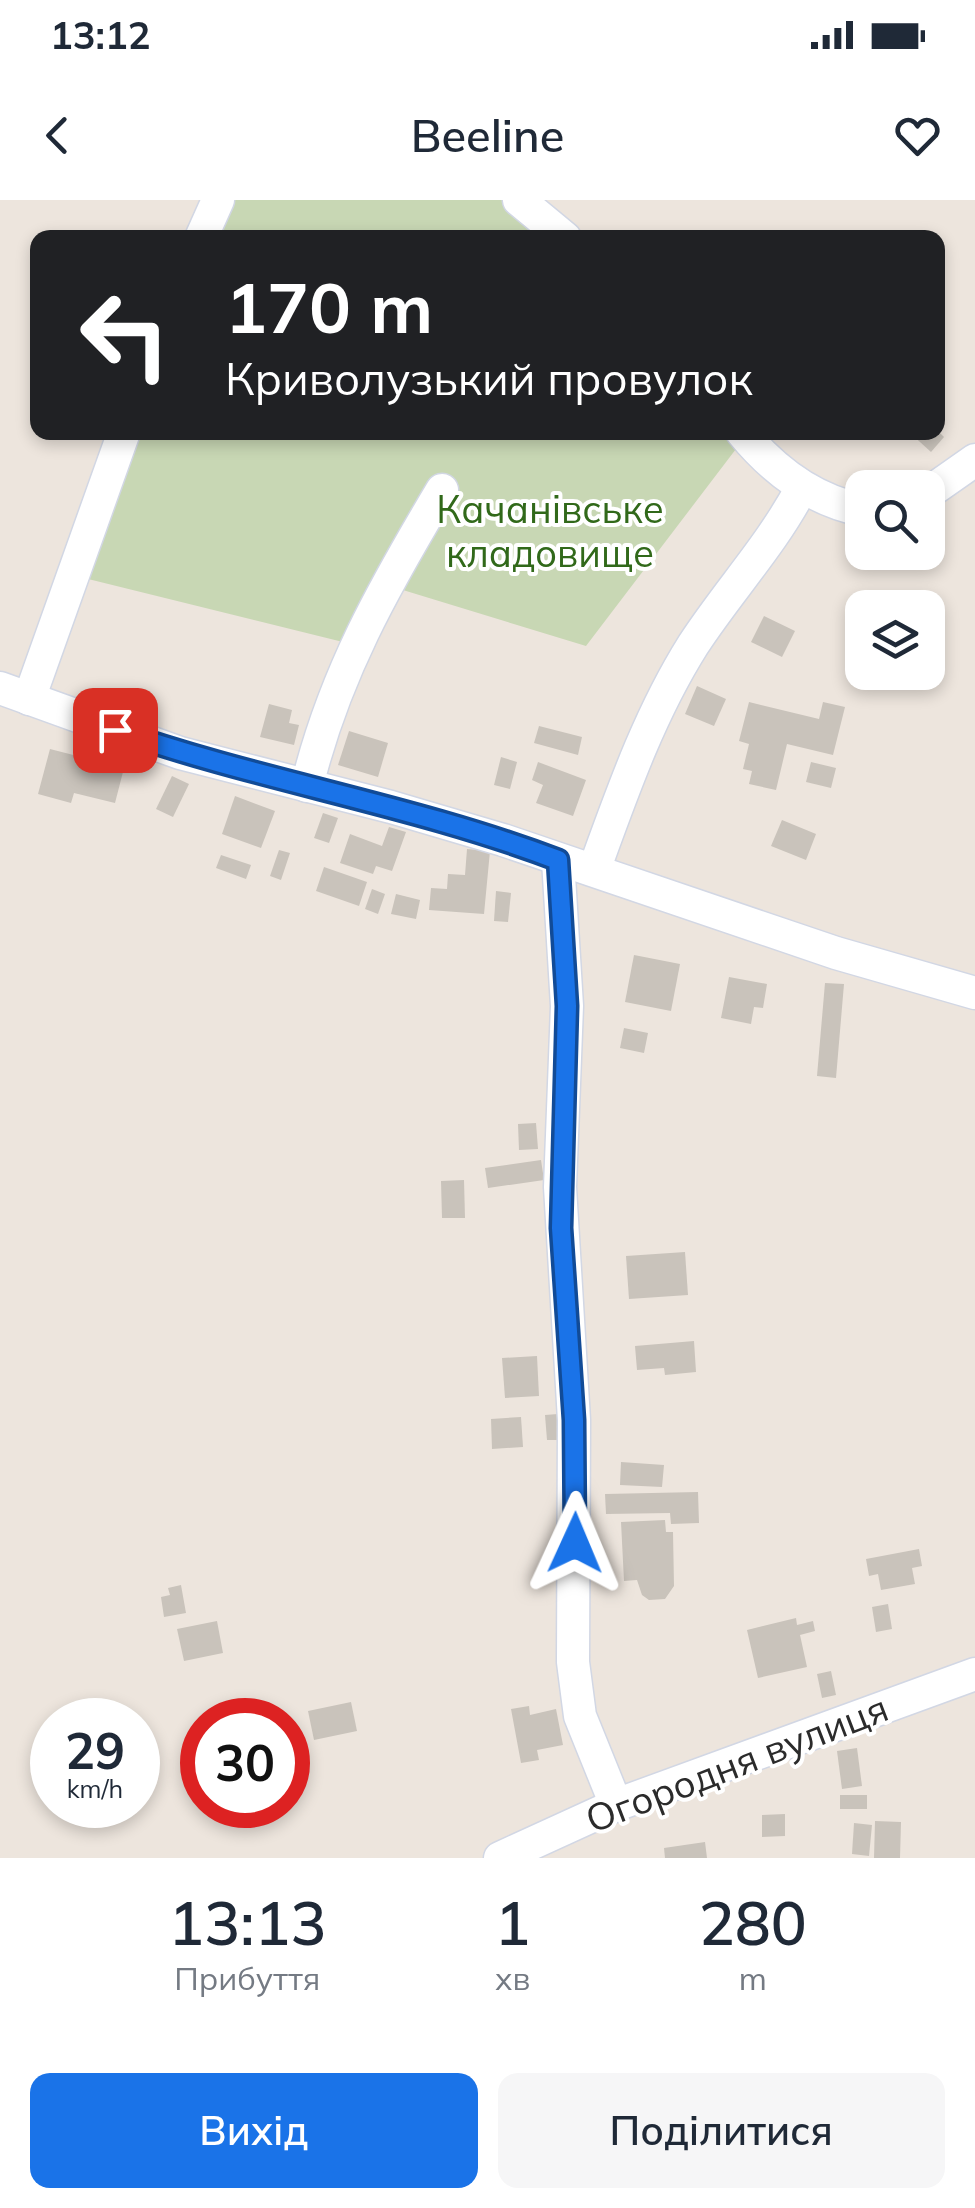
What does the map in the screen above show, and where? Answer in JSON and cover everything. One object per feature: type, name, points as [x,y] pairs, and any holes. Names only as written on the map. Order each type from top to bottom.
[{"type":"street","points":[[204,230],[218,200]]},
{"type":"street","points":[[519,200],[555,230]]},
{"type":"street","points":[[121,440],[14,693],[180,753],[391,807],[594,870],[836,953],[975,992]]},
{"type":"street","points":[[748,440],[764,460],[802,487],[845,506]]},
{"type":"street","points":[[945,481],[975,460]]},
{"type":"street","points":[[594,870],[655,714],[692,648],[774,535],[802,487]]},
{"type":"street","points":[[307,786],[336,687],[384,591],[442,490]]},
{"type":"street","points":[[558,860],[567,1006],[560,1187],[574,1420],[573,1662],[580,1716],[616,1805]]},
{"type":"street","name":"Огородня вулиця","points":[[500,1858],[616,1805],[975,1674]]},
{"type":"green space","points":[[230,200],[502,200],[540,230],[213,230]]},
{"type":"green space","name":"Качанівське кладовище","points":[[129,440],[735,440],[739,445],[586,646],[380,583],[351,644],[76,576]]},
{"type":"building","points":[[918,440],[941,440],[931,452]]},
{"type":"building","points":[[764,616],[795,631],[782,657],[751,642]]},
{"type":"building","points":[[697,686],[726,699],[714,726],[685,714]]},
{"type":"building","points":[[749,702],[819,719],[823,702],[845,707],[833,755],[787,744],[776,790],[749,784],[752,771],[743,769],[749,744],[739,741]]},
{"type":"building","points":[[269,704],[292,710],[289,723],[299,725],[294,745],[260,737]]},
{"type":"building","points":[[539,726],[582,737],[578,755],[534,743]]},
{"type":"building","points":[[349,731],[388,743],[378,777],[338,765]]},
{"type":"building","points":[[50,749],[124,768],[115,803],[74,793],[71,803],[38,794]]},
{"type":"building","points":[[501,757],[517,762],[510,789],[494,785]]},
{"type":"building","points":[[538,762],[586,780],[573,816],[536,803],[543,785],[532,780]]},
{"type":"building","points":[[811,762],[836,768],[831,788],[806,782]]},
{"type":"building","points":[[172,776],[189,784],[173,817],[156,809]]},
{"type":"building","points":[[235,796],[275,811],[261,848],[222,834]]},
{"type":"building","points":[[323,813],[338,818],[329,843],[314,838]]},
{"type":"building","points":[[782,820],[816,834],[806,860],[771,846]]},
{"type":"building","points":[[389,827],[406,832],[392,871],[376,866],[373,874],[340,863],[350,834],[382,846]]},
{"type":"building","points":[[467,849],[490,851],[484,914],[429,910],[431,888],[447,889],[448,874],[465,875]]},
{"type":"building","points":[[279,850],[290,853],[281,880],[270,876]]},
{"type":"building","points":[[221,855],[251,865],[246,879],[216,868]]},
{"type":"building","points":[[324,867],[367,882],[359,906],[316,891]]},
{"type":"building","points":[[372,889],[385,894],[378,914],[365,909]]},
{"type":"building","points":[[496,891],[511,893],[508,922],[494,921]]},
{"type":"building","points":[[396,894],[420,900],[416,919],[391,914]]},
{"type":"building","points":[[634,955],[680,964],[671,1011],[625,1002]]},
{"type":"building","points":[[729,977],[767,984],[763,1008],[754,1007],[751,1024],[721,1018]]},
{"type":"building","points":[[825,983],[844,984],[836,1078],[817,1076]]},
{"type":"building","points":[[624,1028],[648,1033],[644,1053],[620,1048]]},
{"type":"building","points":[[536,1123],[538,1149],[519,1150],[518,1124]]},
{"type":"building","points":[[541,1160],[544,1180],[488,1188],[485,1168]]},
{"type":"building","points":[[464,1180],[465,1218],[442,1218],[441,1181]]},
{"type":"building","points":[[685,1252],[688,1295],[629,1299],[626,1256]]},
{"type":"building","points":[[694,1341],[696,1372],[665,1375],[664,1368],[637,1370],[635,1346]]},
{"type":"building","points":[[537,1356],[539,1396],[505,1398],[502,1358]]},
{"type":"building","points":[[558,1414],[560,1440],[547,1440],[545,1415]]},
{"type":"building","points":[[521,1417],[523,1447],[492,1449],[491,1419]]},
{"type":"building","points":[[621,1462],[664,1465],[662,1487],[620,1485]]},
{"type":"building","points":[[698,1492],[699,1523],[671,1524],[670,1513],[606,1514],[605,1494]]},
{"type":"building","points":[[665,1520],[666,1532],[673,1532],[674,1586],[665,1599],[649,1600],[642,1595],[637,1580],[624,1581],[621,1522]]},
{"type":"building","points":[[919,1549],[922,1566],[912,1568],[915,1584],[881,1590],[878,1574],[869,1576],[866,1559]]},
{"type":"building","points":[[181,1585],[186,1613],[164,1617],[161,1597],[170,1595],[168,1588]]},
{"type":"building","points":[[888,1604],[892,1629],[876,1632],[872,1607]]},
{"type":"building","points":[[796,1618],[797,1625],[813,1621],[815,1631],[800,1635],[807,1667],[758,1678],[747,1630]]},
{"type":"building","points":[[217,1621],[223,1653],[184,1661],[177,1629]]},
{"type":"building","points":[[831,1671],[836,1695],[822,1698],[817,1674]]},
{"type":"building","points":[[351,1702],[357,1731],[314,1740],[310,1711]]},
{"type":"building","points":[[529,1706],[530,1715],[556,1709],[563,1745],[537,1750],[539,1760],[521,1763],[511,1709]]},
{"type":"building","points":[[857,1748],[862,1786],[842,1789],[837,1751]]},
{"type":"building","points":[[840,1795],[867,1795],[867,1809],[840,1809]]},
{"type":"building","points":[[785,1814],[785,1836],[762,1837],[762,1815]]},
{"type":"building","points":[[875,1821],[901,1822],[900,1858],[874,1858]]},
{"type":"building","points":[[854,1823],[872,1825],[869,1856],[852,1854]]},
{"type":"building","points":[[705,1842],[707,1858],[665,1858],[664,1848]]},
{"type":"route","points":[[115,730],[264,777],[391,807],[558,860],[567,1006],[561,1228],[574,1420],[575,1543]]}]
